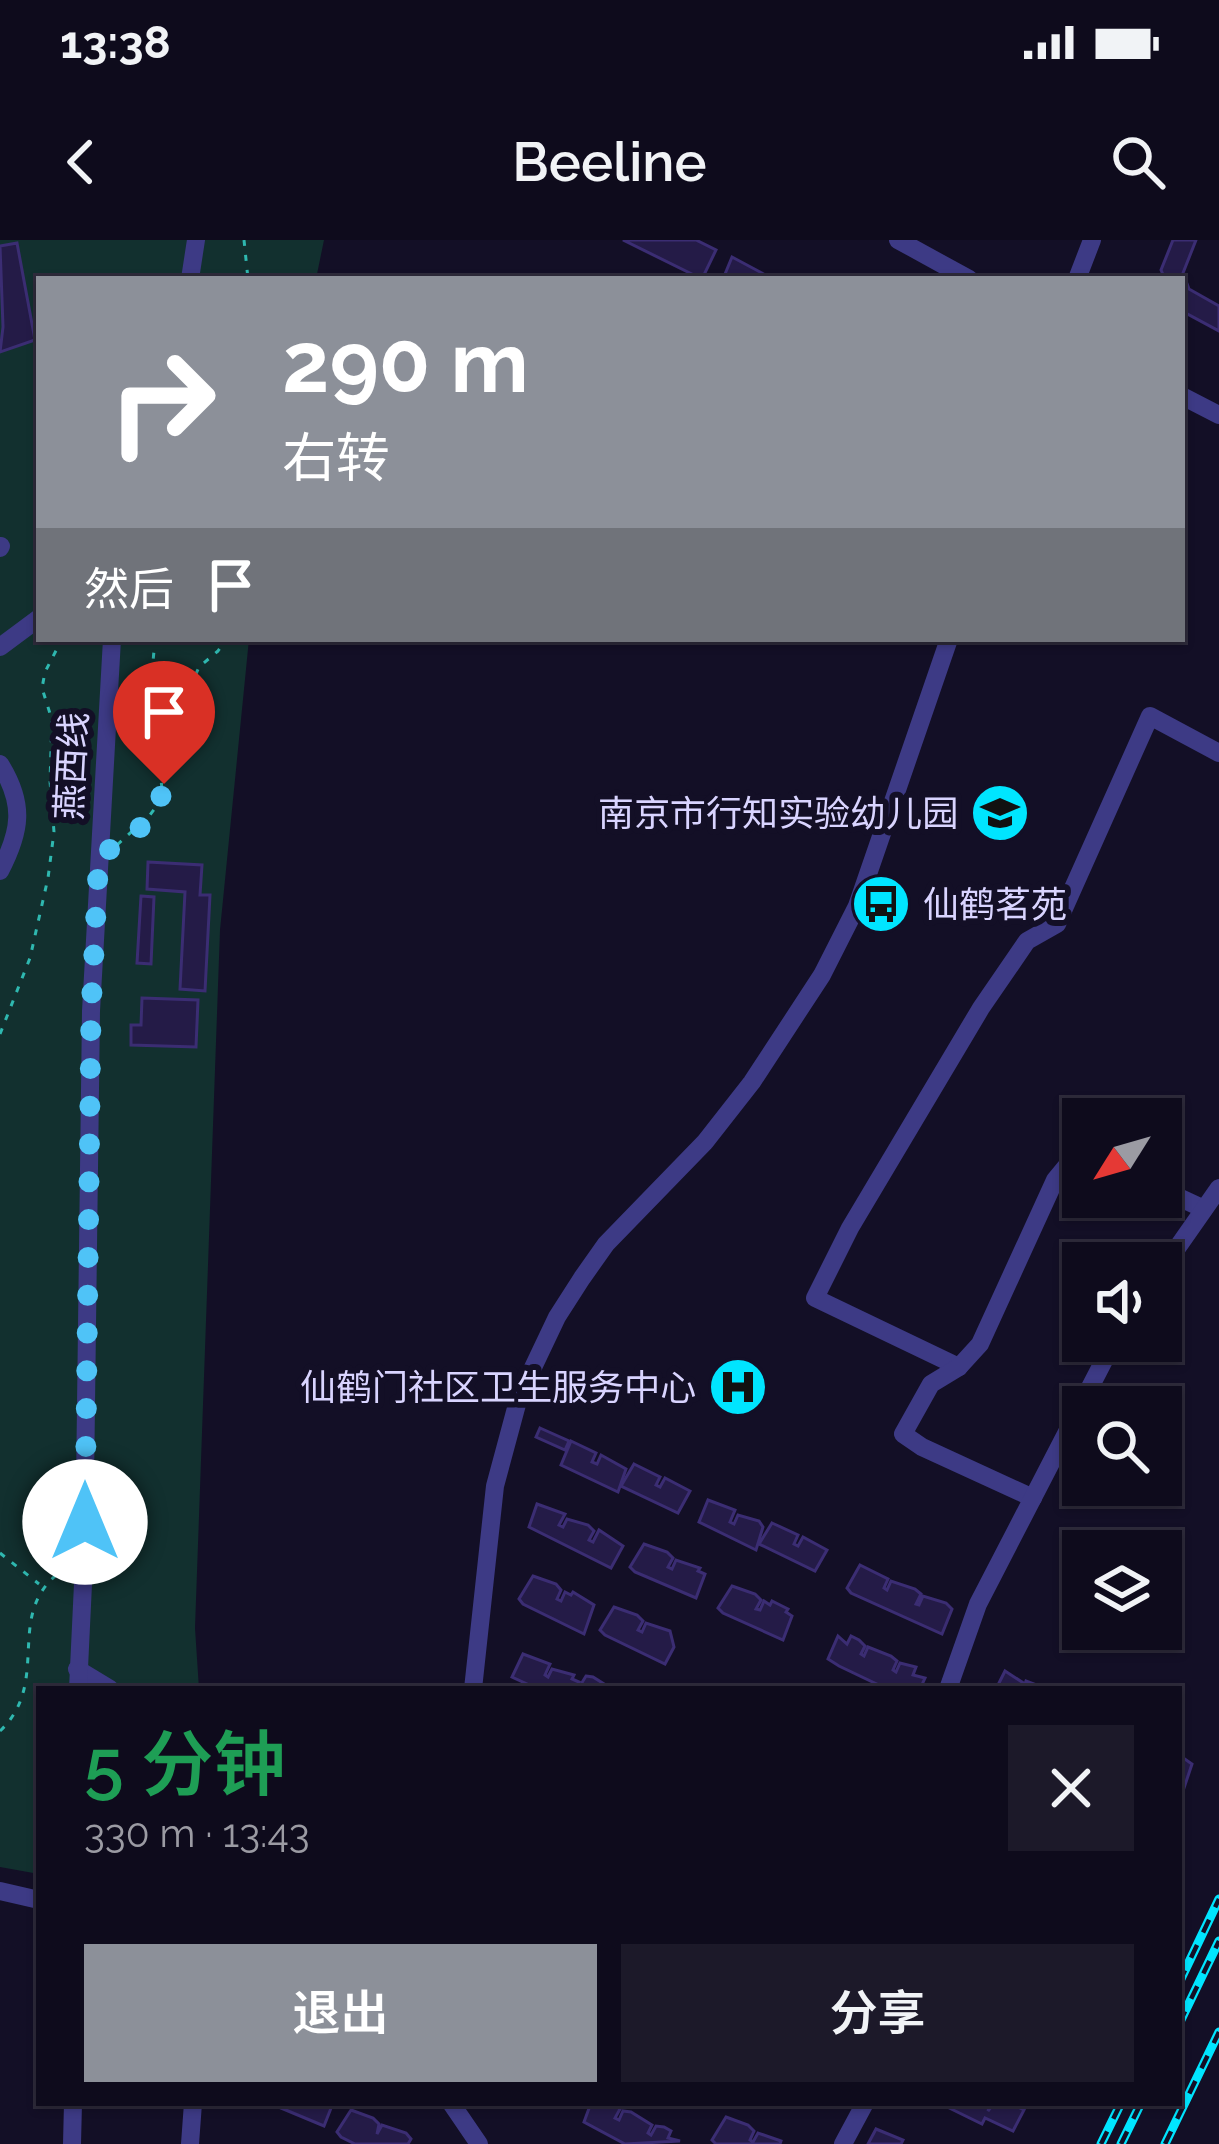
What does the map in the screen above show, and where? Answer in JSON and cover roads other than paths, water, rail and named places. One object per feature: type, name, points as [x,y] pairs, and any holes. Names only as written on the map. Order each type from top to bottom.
[{"type":"street","points":[[190,276],[196,240]]},
{"type":"street","points":[[898,240],[964,276]]},
{"type":"street","points":[[1078,276],[1091,240]]},
{"type":"street","points":[[1185,398],[1219,415]]},
{"type":"street","points":[[0,647],[36,620]]},
{"type":"street","name":"燕西线","points":[[78,1679],[85,1563],[91,1011],[112,642]]},
{"type":"street","points":[[472,1686],[495,1486],[519,1396],[557,1317],[594,1261],[705,1142],[752,1082],[822,975],[857,906],[948,642]]},
{"type":"street","points":[[959,1367],[815,1298],[850,1228],[981,1008],[1027,941],[1057,924],[1150,716],[1219,753]]},
{"type":"street","points":[[0,764],[20,807],[19,830],[0,871]]},
{"type":"street","points":[[1033,1498],[902,1434],[932,1384],[959,1367],[980,1344],[1062,1172]]},
{"type":"street","points":[[1181,1242],[1219,1188]]},
{"type":"street","points":[[1182,1199],[1204,1209]]},
{"type":"street","points":[[949,1686],[978,1604],[1103,1362]]},
{"type":"street","points":[[0,1891],[36,1899]]},
{"type":"street","points":[[72,2144],[73,2106]]},
{"type":"street","points":[[190,2144],[193,2106]]},
{"type":"street","points":[[453,2106],[478,2144]]},
{"type":"street","points":[[843,2144],[863,2106]]},
{"type":"railway","points":[[1182,1977],[1219,1899]]},
{"type":"railway","points":[[1182,2018],[1219,1941]]},
{"type":"railway","points":[[1165,2144],[1219,2032]]},
{"type":"railway","points":[[1101,2144],[1120,2106]]},
{"type":"railway","points":[[1121,2144],[1140,2106]]},
{"type":"place","name":"南京市行知实验幼儿园","points":[[1000,813]]},
{"type":"place","name":"仙鹤茗苑","points":[[881,904]]},
{"type":"place","name":"仙鹤门社区卫生服务中心","points":[[738,1387]]}]
